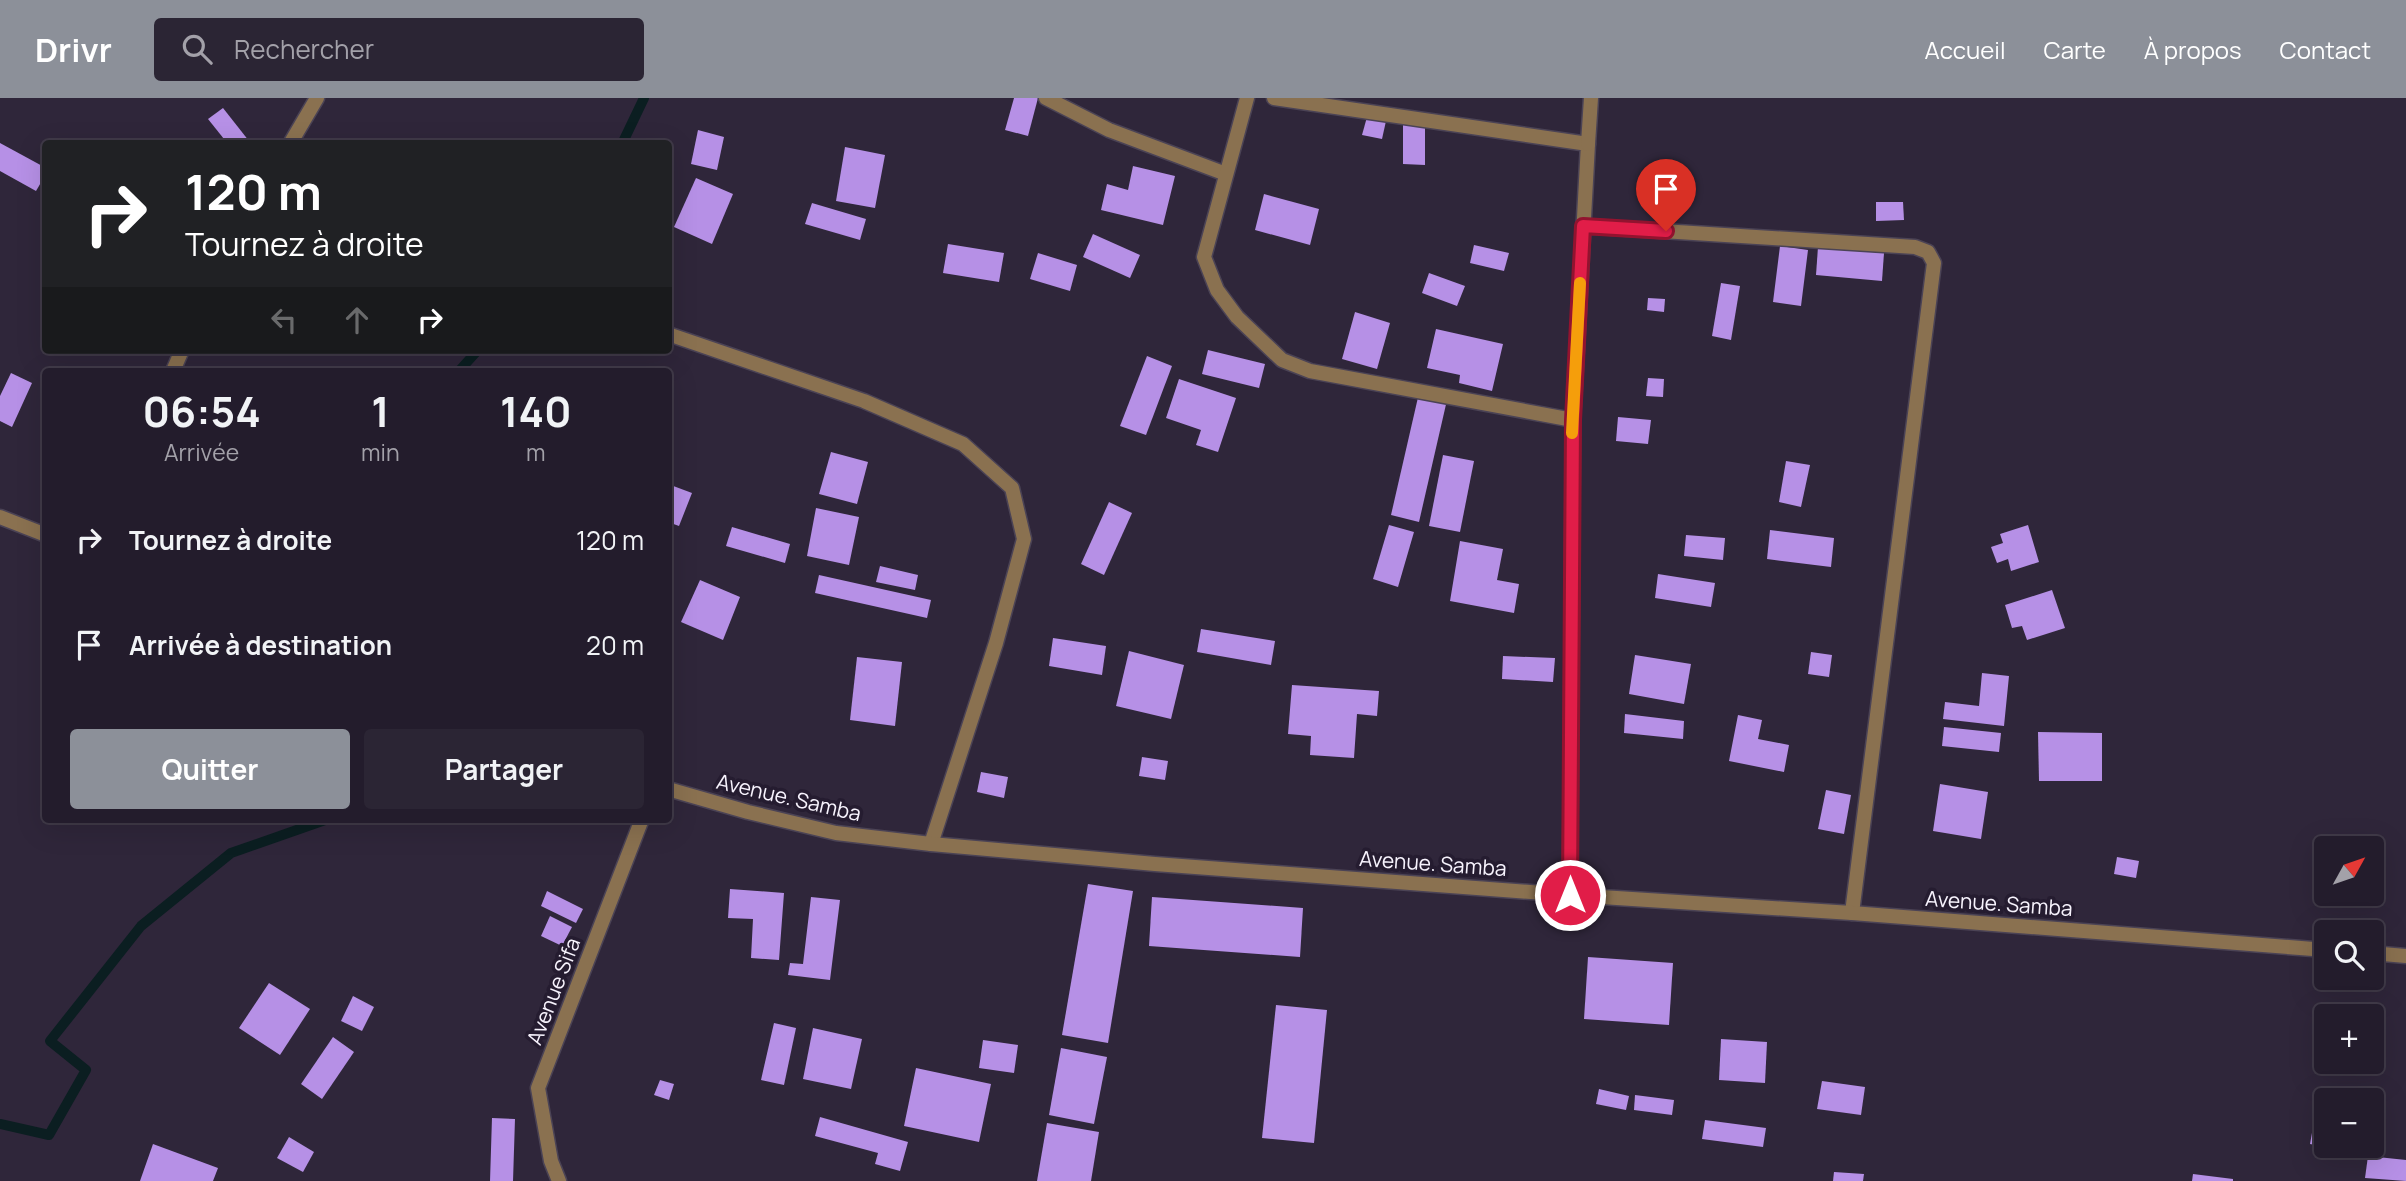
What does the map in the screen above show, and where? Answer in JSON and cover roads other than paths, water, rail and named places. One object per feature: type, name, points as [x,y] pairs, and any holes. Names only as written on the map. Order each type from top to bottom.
[{"type":"street","points":[[292,140],[317,98]]},
{"type":"street","points":[[1046,98],[1109,130],[1226,174]]},
{"type":"street","points":[[1247,98],[1204,257],[1217,290],[1237,317],[1282,360],[1310,371],[1573,420]]},
{"type":"street","points":[[1274,98],[1588,144]]},
{"type":"street","points":[[1570,895],[1573,420],[1591,98]]},
{"type":"street","points":[[1583,226],[1915,247],[1928,251],[1934,263],[1852,913]]},
{"type":"street","points":[[672,335],[864,401],[963,444],[1013,488],[1024,540],[996,643],[931,844]]},
{"type":"street","points":[[3,521],[42,534]]},
{"type":"street","name":"Avenue. Samba","points":[[672,790],[836,833],[931,844],[1155,864],[1852,913],[2314,949]]},
{"type":"street","name":"Avenue Sifa","points":[[559,1181],[551,1161],[538,1088],[640,823]]},
{"type":"street","points":[[2384,954],[2406,956]]},
{"type":"waterway","points":[[624,140],[644,98]]},
{"type":"waterway","points":[[462,368],[474,354]]},
{"type":"waterway","points":[[0,1124],[49,1135],[86,1070],[50,1041],[141,926],[231,853],[317,823]]}]
